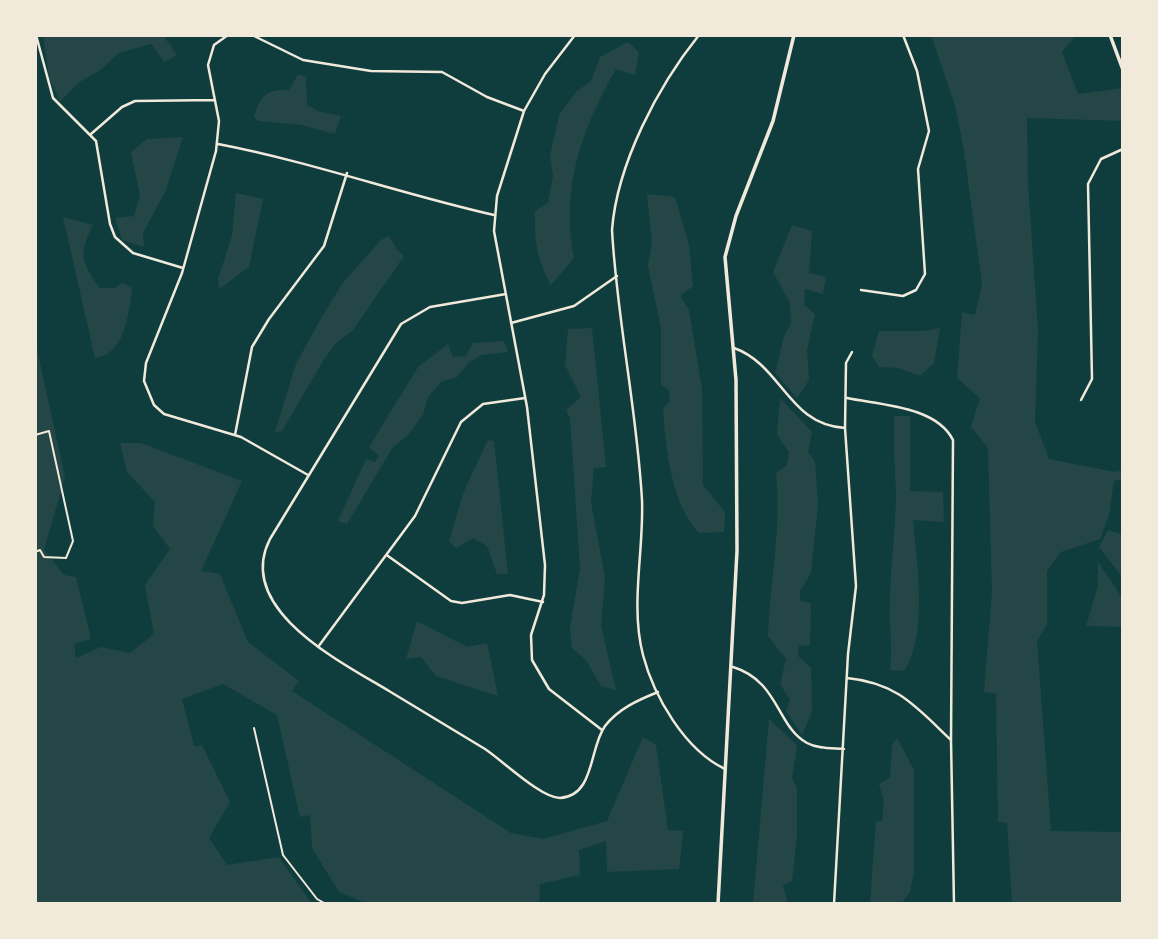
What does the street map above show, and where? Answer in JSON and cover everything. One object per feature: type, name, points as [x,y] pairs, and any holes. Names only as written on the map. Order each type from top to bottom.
[{"type":"main road","points":[[718,904],[733,667],[737,551],[734,348],[725,257],[736,216],[773,121],[794,35]]},
{"type":"main road","points":[[1110,35],[1123,70]]},
{"type":"street","points":[[36,35],[53,97],[91,134],[98,148],[103,188],[115,237],[133,253],[183,268]]},
{"type":"street","points":[[228,35],[214,45],[209,58],[219,121],[218,144],[183,268],[146,363],[147,391],[154,405],[170,418],[235,435],[308,475]]},
{"type":"street","points":[[252,35],[303,60],[371,71],[442,72],[487,97],[524,111]]},
{"type":"street","points":[[575,35],[545,74],[524,111],[494,215],[525,398],[545,565],[543,602],[531,635],[534,667],[549,689],[602,731]]},
{"type":"street","points":[[699,35],[640,130],[625,166],[612,229],[642,502],[641,642],[658,691],[678,724],[703,756],[726,769]]},
{"type":"street","points":[[861,289],[903,296],[916,290],[925,274],[918,169],[929,131],[917,71],[902,35]]},
{"type":"street","points":[[91,134],[122,107],[135,101],[215,100]]},
{"type":"street","points":[[218,144],[347,173],[417,197],[494,215]]},
{"type":"street","points":[[1081,400],[1092,379],[1088,184],[1092,171],[1101,159],[1123,149]]},
{"type":"street","points":[[235,435],[252,347],[269,318],[324,246],[347,173]]},
{"type":"street","points":[[512,323],[574,306],[617,276]]},
{"type":"street","points":[[506,293],[430,307],[407,318],[392,337],[265,548],[262,575],[265,586],[281,612],[318,647],[504,761],[550,796],[563,797],[580,789],[587,779],[602,731],[628,706],[658,691]]},
{"type":"street","points":[[734,348],[755,359],[814,421],[845,428]]},
{"type":"street","points":[[834,904],[856,574],[845,428],[846,363],[852,352]]},
{"type":"street","points":[[318,647],[423,503],[464,418],[483,404],[525,398]]},
{"type":"street","points":[[847,398],[918,413],[946,429],[953,440],[951,740],[954,904]]},
{"type":"street","points":[[387,555],[451,601],[468,602],[510,595],[543,602]]},
{"type":"street","points":[[733,667],[746,671],[762,684],[803,740],[816,747],[845,749]]},
{"type":"street","points":[[847,678],[873,681],[896,690],[951,740]]},
{"type":"lane","points":[[254,728],[283,856],[317,899],[326,904]]},
{"type":"path","points":[[35,435],[49,431],[73,541],[66,558],[44,557],[40,550],[35,552]]},
{"type":"shaded area","points":[[43,35],[163,35],[177,55],[164,62],[151,44],[119,53],[99,71],[78,83],[60,102],[49,77]]},
{"type":"shaded area","points":[[931,35],[1076,35],[1062,52],[1078,94],[1123,88],[1123,121],[1027,118],[1028,185],[1038,330],[1035,422],[1049,459],[1115,472],[1123,470],[1123,479],[1114,481],[1109,515],[1100,539],[1061,552],[1047,571],[1047,624],[1037,641],[1051,831],[1123,832],[1123,904],[1012,904],[1007,823],[998,822],[996,693],[984,692],[992,592],[988,448],[971,427],[980,398],[957,378],[962,312],[975,315],[982,284],[955,105]]},
{"type":"shaded area","points":[[628,42],[639,52],[635,75],[616,69],[593,114],[572,183],[570,232],[574,258],[551,285],[537,249],[535,211],[548,203],[553,176],[550,156],[559,115],[576,92],[591,81],[600,57]]},
{"type":"shaded area","points":[[298,74],[306,77],[307,105],[318,111],[341,116],[335,134],[301,125],[259,121],[254,117],[265,95],[289,90]]},
{"type":"shaded area","points":[[183,137],[165,192],[143,233],[144,247],[122,240],[115,218],[134,216],[140,196],[131,152],[147,139]]},
{"type":"shaded area","points":[[236,193],[263,199],[249,267],[219,289],[218,279],[232,236]]},
{"type":"shaded area","points":[[647,194],[675,197],[689,245],[693,286],[680,296],[689,310],[702,389],[703,485],[725,512],[724,532],[699,533],[682,507],[672,475],[663,409],[670,401],[669,391],[661,384],[661,328],[648,266],[652,243]]},
{"type":"shaded area","points":[[63,217],[93,225],[85,243],[84,258],[100,288],[115,288],[122,283],[132,288],[127,320],[119,341],[105,355],[95,358]]},
{"type":"shaded area","points":[[792,225],[812,231],[809,273],[826,277],[823,294],[805,289],[804,305],[815,314],[807,350],[809,380],[797,398],[775,373],[783,341],[791,324],[790,303],[773,272]]},
{"type":"shaded area","points":[[389,236],[404,256],[353,330],[336,343],[323,361],[282,431],[275,432],[296,364],[319,322],[342,284],[381,240]]},
{"type":"shaded area","points":[[592,328],[606,467],[594,468],[591,502],[605,578],[601,626],[616,690],[601,686],[586,660],[572,648],[570,628],[580,568],[570,418],[566,410],[581,397],[565,365],[568,329]]},
{"type":"shaded area","points":[[940,328],[934,363],[920,376],[899,368],[879,367],[872,356],[879,331],[923,331]]},
{"type":"shaded area","points":[[35,340],[65,477],[44,550],[64,575],[76,577],[91,639],[74,644],[76,658],[101,647],[130,653],[154,634],[145,585],[170,549],[153,526],[155,502],[127,472],[120,443],[141,443],[242,481],[201,571],[220,574],[248,642],[299,681],[292,691],[511,833],[543,839],[607,821],[643,737],[656,745],[668,830],[683,831],[679,869],[607,872],[606,841],[579,850],[580,875],[540,884],[539,904],[363,902],[339,892],[312,848],[310,815],[300,817],[277,715],[223,684],[182,699],[194,746],[202,745],[230,802],[209,838],[227,865],[279,857],[312,904],[35,904]]},
{"type":"shaded area","points":[[504,341],[508,352],[482,355],[469,362],[457,377],[441,382],[428,397],[423,415],[408,435],[393,447],[347,524],[338,521],[366,459],[375,462],[379,456],[369,447],[418,367],[448,344],[453,357],[466,356],[473,343]]},
{"type":"shaded area","points":[[780,398],[812,432],[808,452],[815,461],[818,504],[811,573],[800,591],[800,601],[811,603],[810,645],[799,646],[798,656],[811,668],[812,711],[802,735],[786,711],[790,700],[780,684],[786,659],[768,636],[777,534],[776,473],[787,465],[789,452],[777,435]]},
{"type":"shaded area","points":[[894,416],[910,416],[910,491],[943,492],[944,522],[913,520],[918,577],[918,619],[916,639],[904,671],[890,670],[890,591],[896,492]]},
{"type":"shaded area","points":[[488,440],[494,441],[508,574],[497,574],[487,546],[473,538],[456,548],[449,541],[464,491]]},
{"type":"shaded area","points":[[1108,530],[1123,535],[1123,578],[1099,547]]},
{"type":"shaded area","points":[[1098,562],[1123,599],[1123,627],[1086,626],[1098,586]]},
{"type":"shaded area","points":[[417,621],[467,647],[487,643],[498,696],[436,676],[421,657],[406,659]]},
{"type":"shaded area","points":[[769,719],[797,745],[792,778],[797,788],[797,836],[792,881],[783,885],[788,904],[753,904]]},
{"type":"shaded area","points":[[897,738],[914,770],[914,872],[910,892],[901,904],[870,904],[876,821],[882,821],[884,802],[879,784],[890,777],[892,745]]}]
